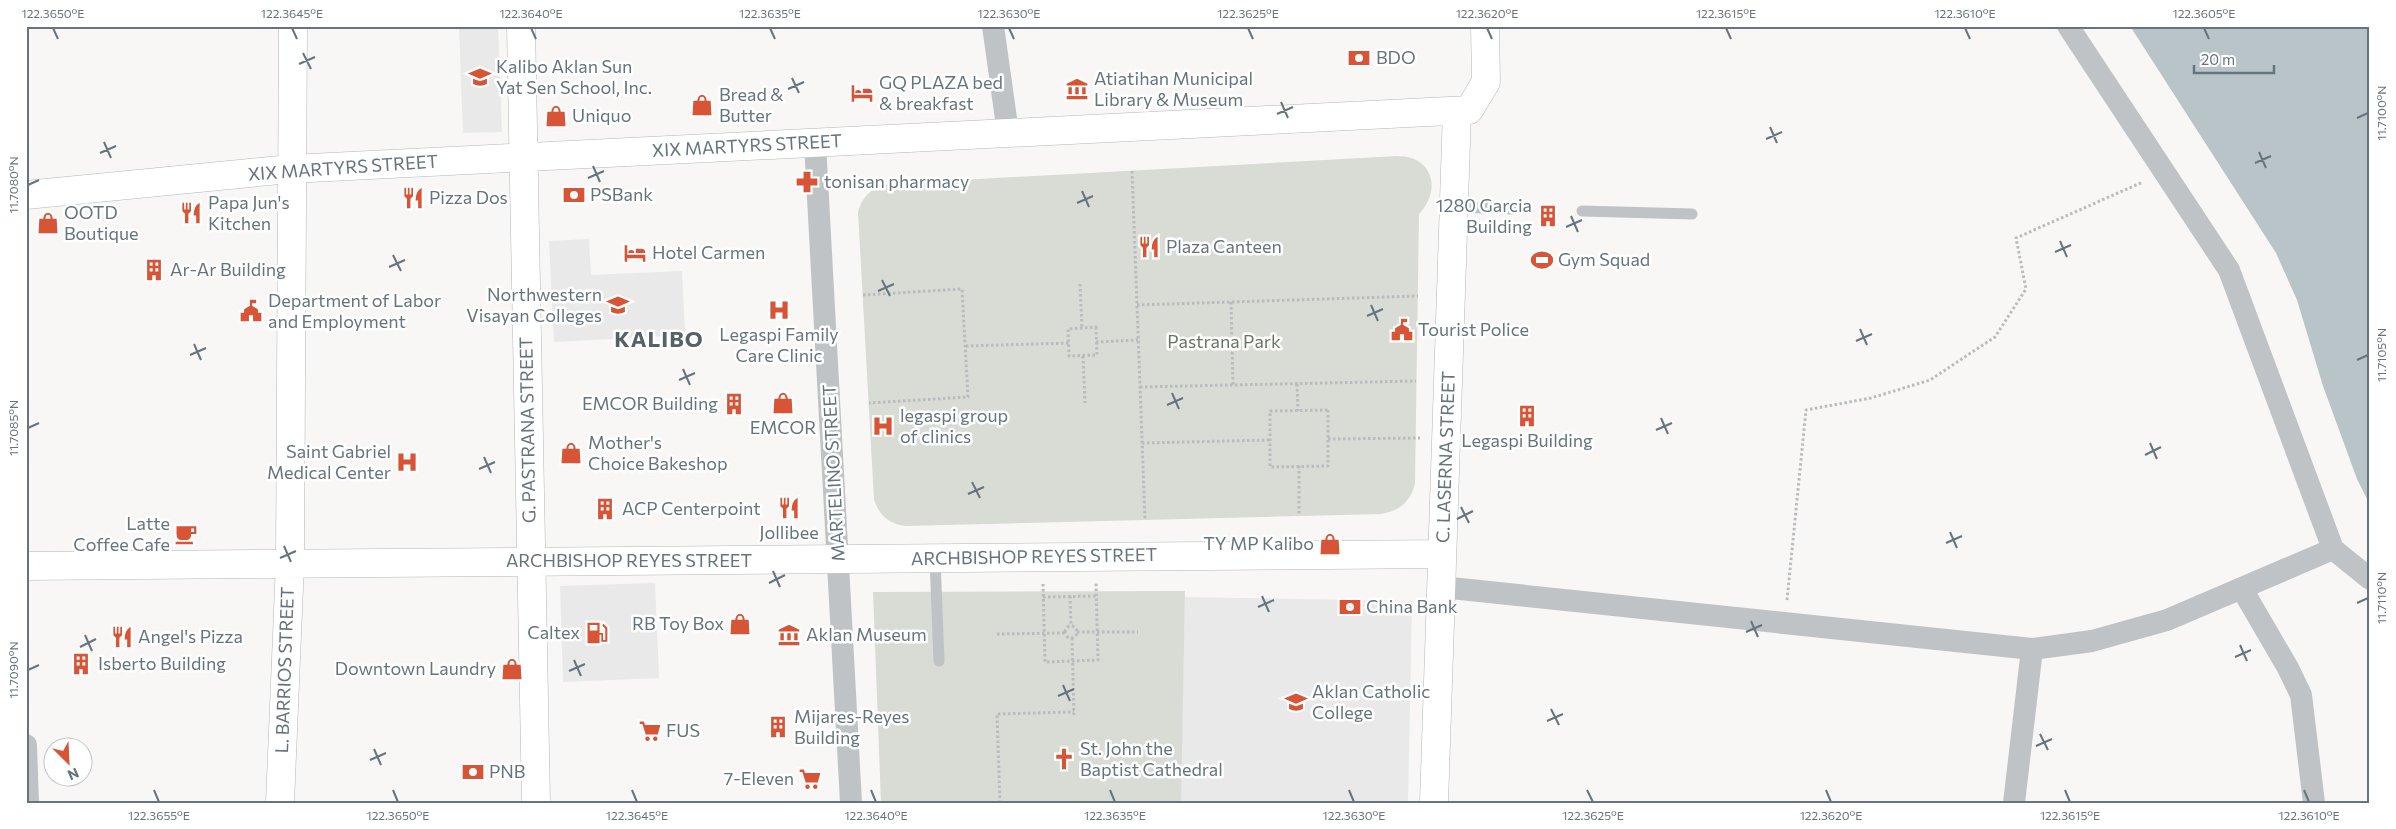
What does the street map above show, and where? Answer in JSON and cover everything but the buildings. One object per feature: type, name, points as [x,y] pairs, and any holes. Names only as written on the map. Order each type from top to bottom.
[{"type":"street","name":"L. BARRIOS STREET","points":[[280,803],[290,563],[290,170],[293,26]]},
{"type":"street","name":"G. PASTRANA STREET","points":[[521,26],[536,803]]},
{"type":"street","points":[[994,26],[1008,134]]},
{"type":"street","name":"C. LASERNA STREET","points":[[1434,803],[1454,207],[1463,110],[1486,82],[1485,26]]},
{"type":"street","points":[[2068,26],[2228,270],[2333,549],[2370,579]]},
{"type":"street","name":"XIX MARTYRS STREET","points":[[26,196],[290,170],[1463,110]]},
{"type":"street","name":"MARTELINO STREET","points":[[815,143],[839,559],[850,803]]},
{"type":"street","points":[[1441,586],[2032,648],[2092,641],[2167,620],[2333,549]]},
{"type":"street","name":"ARCHBISHOP REYES STREET","points":[[26,566],[1442,554]]},
{"type":"street","points":[[2242,589],[2288,668],[2301,695],[2314,803]]},
{"type":"street","points":[[2014,803],[2032,648]]},
{"type":"street","points":[[26,745],[28,803]]},
{"type":"lane","points":[[1454,207],[1513,209]]},
{"type":"lane","points":[[1582,211],[1692,214]]},
{"type":"lane","points":[[935,558],[939,661]]},
{"type":"path","points":[[1132,171],[1145,520]]},
{"type":"path","points":[[1785,623],[1806,410],[1872,398],[1930,380],[1938,375],[1995,337],[2026,289],[2016,238],[2164,172]]},
{"type":"path","points":[[1080,284],[1082,328]]},
{"type":"path","points":[[863,295],[962,289],[966,346],[968,397],[869,403]]},
{"type":"path","points":[[1137,305],[1418,296]]},
{"type":"path","points":[[1231,302],[1233,385]]},
{"type":"path","points":[[1096,327],[1096,342],[1097,355],[1070,356],[1068,329],[1096,327]]},
{"type":"path","points":[[1096,342],[1138,340]]},
{"type":"path","points":[[966,346],[1069,343]]},
{"type":"path","points":[[1083,356],[1085,403]]},
{"type":"path","points":[[1140,387],[1416,381]]},
{"type":"path","points":[[1298,384],[1298,411]]},
{"type":"path","points":[[1328,410],[1328,439],[1328,466],[1270,467],[1270,411],[1328,410]]},
{"type":"path","points":[[1328,439],[1446,436]]},
{"type":"path","points":[[1142,443],[1270,440]]},
{"type":"path","points":[[1298,466],[1299,516]]},
{"type":"path","points":[[1070,596],[1071,626]]},
{"type":"path","points":[[1097,596],[1098,632],[1098,660],[1045,662],[1043,597],[1097,596]]},
{"type":"path","points":[[1071,626],[1076,628],[1077,632]]},
{"type":"path","points":[[996,634],[1065,632],[1071,626]]},
{"type":"path","points":[[1065,632],[1066,637],[1072,638]]},
{"type":"path","points":[[1077,632],[1138,632]]},
{"type":"path","points":[[1000,803],[996,714],[1074,713],[1072,638],[1077,632]]},
{"type":"shaded area","name":"Kalibo Aklan Sun Yat Sen School, Inc.","points":[[459,26],[498,26],[502,132],[463,133]]},
{"type":"shaded area","points":[[2130,26],[2370,26],[2370,505],[2357,479],[2323,386],[2297,300],[2276,253]]},
{"type":"shaded area","name":"Northwestern Visayan Colleges","points":[[589,239],[591,275],[682,271],[685,335],[554,342],[549,241]]},
{"type":"shaded area","points":[[655,583],[659,678],[563,682],[560,586]]},
{"type":"shaded area","name":"Aklan Catholic College","points":[[1185,597],[1412,601],[1408,803],[1180,803]]},
{"type":"green space","name":"Pastrana Park","points":[[1397,156],[1419,162],[1426,168],[1432,185],[1426,205],[1419,214],[1415,483],[1411,495],[1399,508],[1381,514],[905,526],[889,521],[879,510],[874,500],[858,212],[862,201],[872,190],[888,184]]},
{"type":"green space","points":[[1185,591],[1181,803],[881,803],[873,592]]},
{"type":"place","name":"BDO","points":[[1359,58]]},
{"type":"place","name":"Kalibo Aklan Sun Yat Sen School, Inc.","points":[[480,77]]},
{"type":"place","name":"Atiatihan Municipal Library & Museum","points":[[1077,89]]},
{"type":"place","name":"GQ PLAZA bed & breakfast","points":[[862,93]]},
{"type":"place","name":"Bread & Butter","points":[[702,105]]},
{"type":"place","name":"Uniquo","points":[[556,116]]},
{"type":"place","name":"tonisan pharmacy","points":[[807,182]]},
{"type":"place","name":"PSBank","points":[[574,195]]},
{"type":"place","name":"Pizza Dos","points":[[413,198]]},
{"type":"place","name":"Papa Jun's Kitchen","points":[[191,213]]},
{"type":"place","name":"1280 Garcia Building","points":[[1548,216]]},
{"type":"place","name":"OOTD Boutique","points":[[48,223]]},
{"type":"place","name":"Plaza Canteen","points":[[1149,247]]},
{"type":"place","name":"Hotel Carmen","points":[[635,253]]},
{"type":"place","name":"Gym Squad","points":[[1542,260]]},
{"type":"place","name":"Ar-Ar Building","points":[[154,270]]},
{"type":"place","name":"Northwestern Visayan Colleges","points":[[618,305]]},
{"type":"place","name":"Legaspi Family Care Clinic","points":[[779,310]]},
{"type":"place","name":"Department of Labor and Employment","points":[[251,311]]},
{"type":"place","name":"Tourist Police","points":[[1402,330]]},
{"type":"place","name":"EMCOR","points":[[783,403]]},
{"type":"place","name":"EMCOR Building","points":[[734,404]]},
{"type":"place","name":"Legaspi Building","points":[[1527,416]]},
{"type":"place","name":"legaspi group of clinics","points":[[883,426]]},
{"type":"place","name":"Mother's Choice Bakeshop","points":[[571,453]]},
{"type":"place","name":"Saint Gabriel Medical Center","points":[[407,462]]},
{"type":"place","name":"Jollibee","points":[[789,508]]},
{"type":"place","name":"ACP Centerpoint","points":[[605,509]]},
{"type":"place","name":"Latte Coffee Cafe","points":[[186,534]]},
{"type":"place","name":"TY MP Kalibo","points":[[1330,544]]},
{"type":"place","name":"China Bank","points":[[1350,607]]},
{"type":"place","name":"RB Toy Box","points":[[740,624]]},
{"type":"place","name":"Caltex","points":[[597,633]]},
{"type":"place","name":"Aklan Museum","points":[[789,635]]},
{"type":"place","name":"Angel's Pizza","points":[[122,637]]},
{"type":"place","name":"Isberto Building","points":[[81,664]]},
{"type":"place","name":"Downtown Laundry","points":[[512,669]]},
{"type":"place","name":"Aklan Catholic College","points":[[1296,702]]},
{"type":"place","name":"Mijares-Reyes Building","points":[[778,727]]},
{"type":"place","name":"FUS","points":[[650,731]]},
{"type":"place","name":"St. John the Baptist Cathedral","points":[[1064,759]]},
{"type":"place","name":"PNB","points":[[473,772]]},
{"type":"place","name":"7-Eleven","points":[[810,779]]},
{"type":"district","name":"KALIBO","points":[[659,339]]}]
